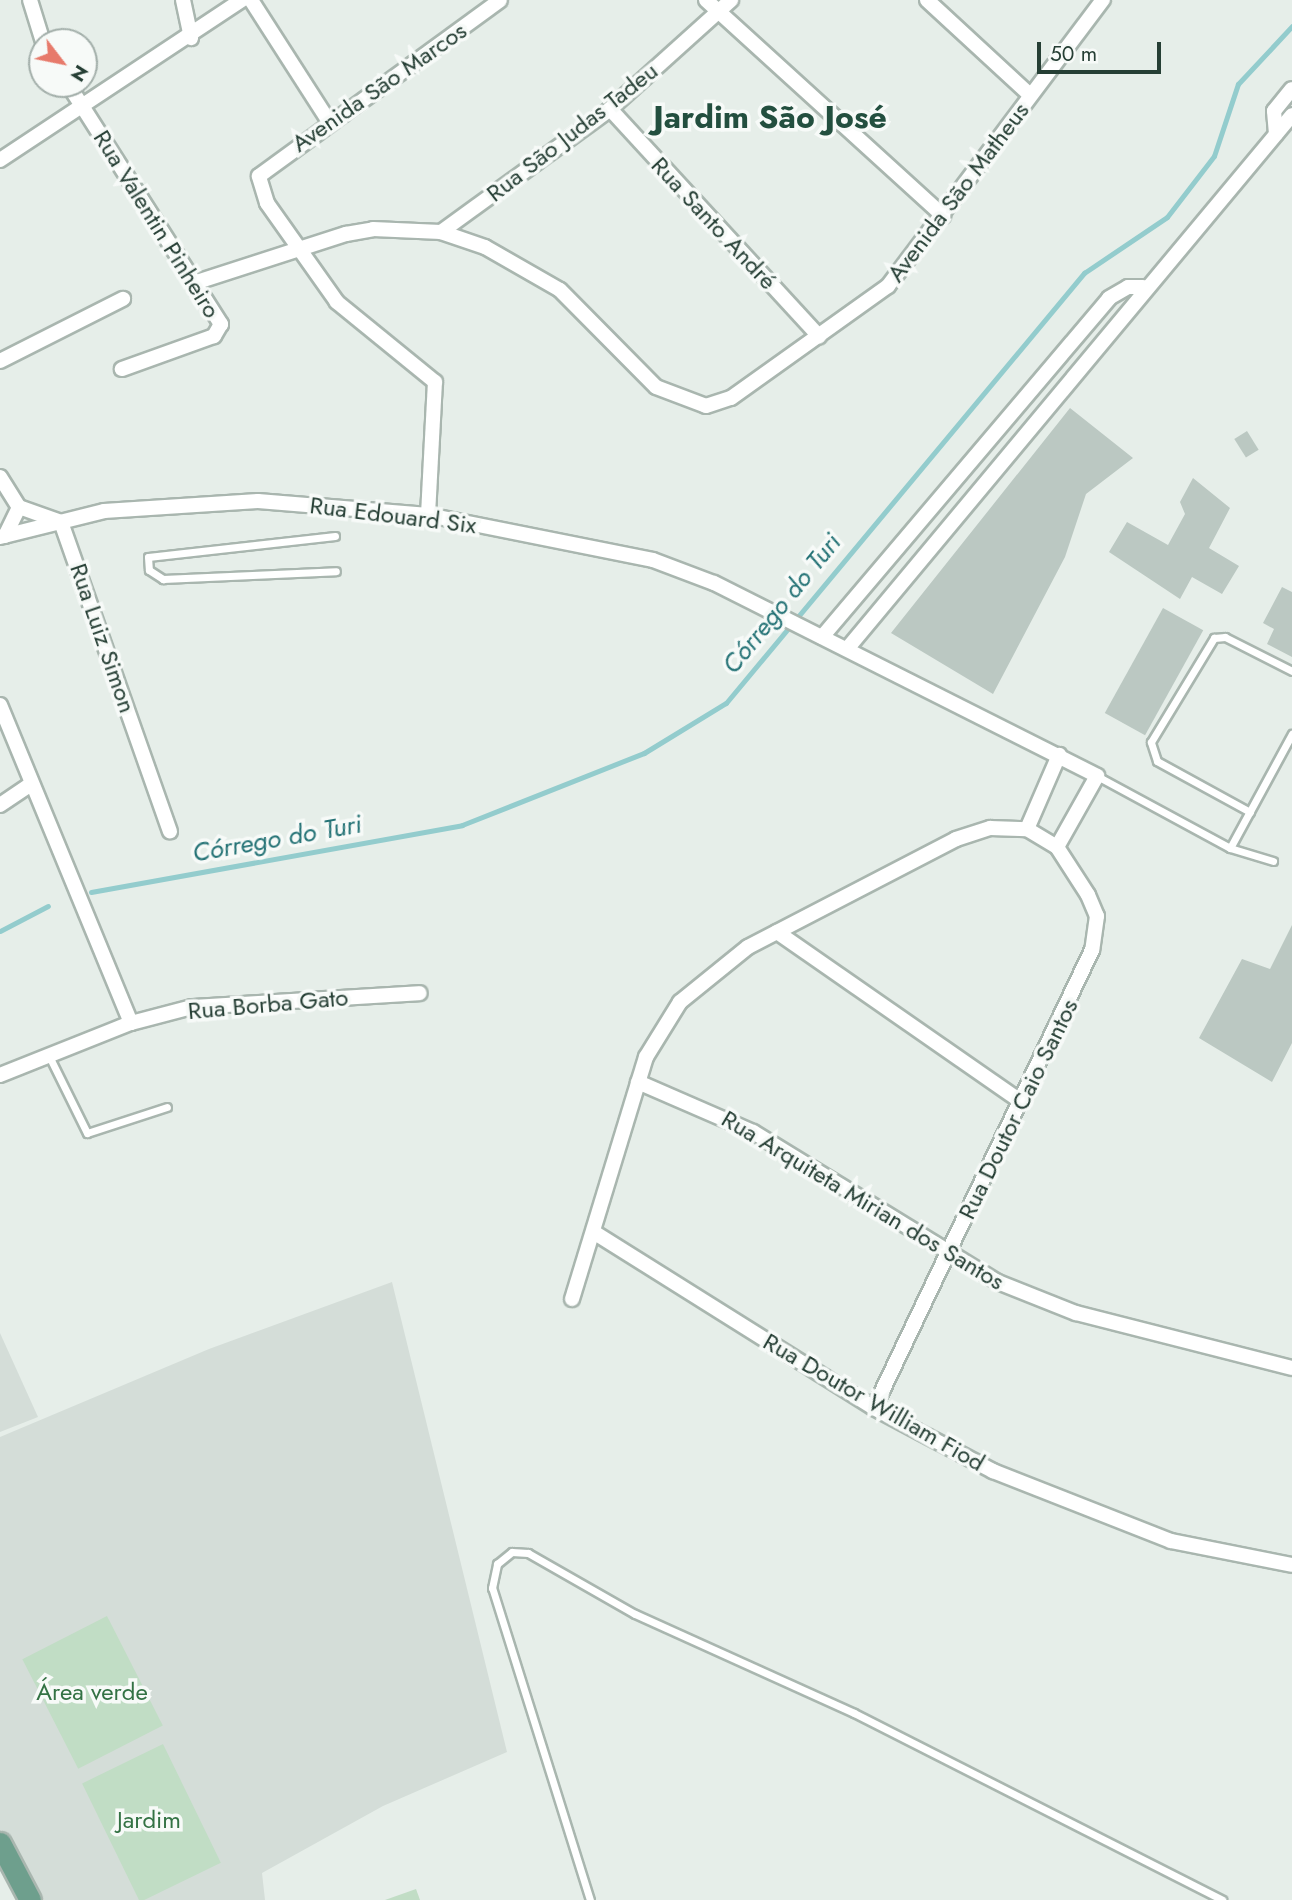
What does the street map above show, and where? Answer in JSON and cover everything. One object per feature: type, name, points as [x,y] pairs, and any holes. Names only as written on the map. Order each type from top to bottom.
[{"type":"main road","points":[[0,1843],[30,1900]]},
{"type":"street","points":[[30,0],[39,28]]},
{"type":"street","points":[[183,0],[191,38]]},
{"type":"street","points":[[0,160],[191,38],[242,0]]},
{"type":"street","points":[[251,0],[330,123]]},
{"type":"street","name":"Avenida São Marcos","points":[[299,248],[267,203],[260,176],[500,0]]},
{"type":"street","points":[[706,0],[943,216]]},
{"type":"street","name":"Rua São Judas Tadeu","points":[[441,232],[610,109],[731,0]]},
{"type":"street","points":[[927,0],[1030,95]]},
{"type":"street","name":"Avenida São Matheus","points":[[197,282],[299,248],[373,229],[441,232],[485,247],[560,290],[656,387],[678,401],[706,407],[731,398],[888,286],[1103,0]]},
{"type":"street","points":[[1276,134],[1274,111],[1292,89]]},
{"type":"street","name":"Rua Valentin Pinheiro","points":[[77,98],[197,282],[222,329],[122,369]]},
{"type":"street","name":"Rua Santo André","points":[[610,109],[819,337]]},
{"type":"street","points":[[847,649],[1143,287],[1292,115]]},
{"type":"street","points":[[299,248],[349,317],[435,382],[428,516]]},
{"type":"street","points":[[822,636],[1109,298],[1128,287],[1143,287]]},
{"type":"street","points":[[0,361],[123,299]]},
{"type":"street","points":[[0,477],[19,507],[61,522]]},
{"type":"street","name":"Rua Edouard Six","points":[[3,536],[104,511],[258,501],[428,516],[653,560],[822,636],[1097,776]]},
{"type":"street","points":[[3,536],[19,507]]},
{"type":"street","name":"Rua Luiz Simon","points":[[61,522],[170,831]]},
{"type":"street","points":[[0,705],[80,911],[131,1023]]},
{"type":"street","points":[[1027,829],[1059,755]]},
{"type":"street","points":[[572,1299],[595,1233],[646,1056],[680,1002],[709,975],[777,932],[956,839],[990,828],[1027,829],[1057,847],[1097,776]]},
{"type":"street","points":[[0,805],[30,785]]},
{"type":"street","name":"Rua Doutor Caio Santos","points":[[874,1408],[1022,1102],[1096,936],[1088,895],[1057,847]]},
{"type":"street","points":[[777,932],[1022,1102]]},
{"type":"street","name":"Rua Borba Gato","points":[[0,1075],[131,1023],[192,1007],[420,993]]},
{"type":"street","name":"Rua Arquiteta Mirian dos Santos","points":[[638,1082],[753,1132],[948,1254],[1076,1313],[1292,1368]]},
{"type":"street","name":"Rua Doutor William Fiod","points":[[595,1233],[874,1408],[993,1471],[1171,1541],[1292,1564]]},
{"type":"lane","points":[[335,536],[148,557],[149,570],[163,579],[336,571]]},
{"type":"lane","points":[[1250,813],[1157,761],[1151,742],[1214,638],[1225,637],[1292,671]]},
{"type":"lane","points":[[1230,848],[1292,734]]},
{"type":"lane","points":[[1097,776],[1230,848],[1273,861]]},
{"type":"lane","points":[[48,1056],[87,1133],[167,1107]]},
{"type":"lane","points":[[590,1900],[492,1588],[497,1564],[512,1552],[528,1553],[635,1614],[854,1713],[1222,1900]]},
{"type":"shaded area","points":[[392,1282],[507,1752],[383,1806],[262,1873],[265,1900],[39,1900],[0,1840],[0,1437],[209,1349]]},
{"type":"shaded area","points":[[0,1333],[38,1417],[0,1432]]},
{"type":"green space","name":"Área verde","points":[[107,1616],[163,1726],[78,1769],[22,1659]]},
{"type":"green space","name":"Jardim","points":[[163,1744],[221,1863],[144,1900],[139,1900],[82,1783]]},
{"type":"green space","points":[[416,1889],[420,1900],[385,1900]]},
{"type":"building","points":[[1070,408],[1133,458],[1086,494],[1065,557],[993,694],[891,633]]},
{"type":"building","points":[[1247,431],[1259,450],[1246,458],[1234,439]]},
{"type":"building","points":[[1193,478],[1230,508],[1209,548],[1239,566],[1222,594],[1192,577],[1180,599],[1109,552],[1127,522],[1168,545],[1185,514],[1180,502]]},
{"type":"building","points":[[1282,587],[1292,592],[1292,657],[1267,644],[1274,629],[1263,623]]},
{"type":"building","points":[[1163,608],[1203,630],[1145,735],[1105,713]]},
{"type":"building","points":[[1292,925],[1292,1043],[1272,1082],[1199,1038],[1242,959],[1270,969]]},
{"type":"waterway","name":"Córrego do Turi","points":[[91,892],[462,825],[644,753],[726,703],[1084,273],[1167,217],[1214,156],[1238,84],[1292,26]]},
{"type":"waterway","name":"Córrego do Turi","points":[[0,931],[48,906]]},
{"type":"district","name":"Jardim São José","points":[[770,117]]}]
